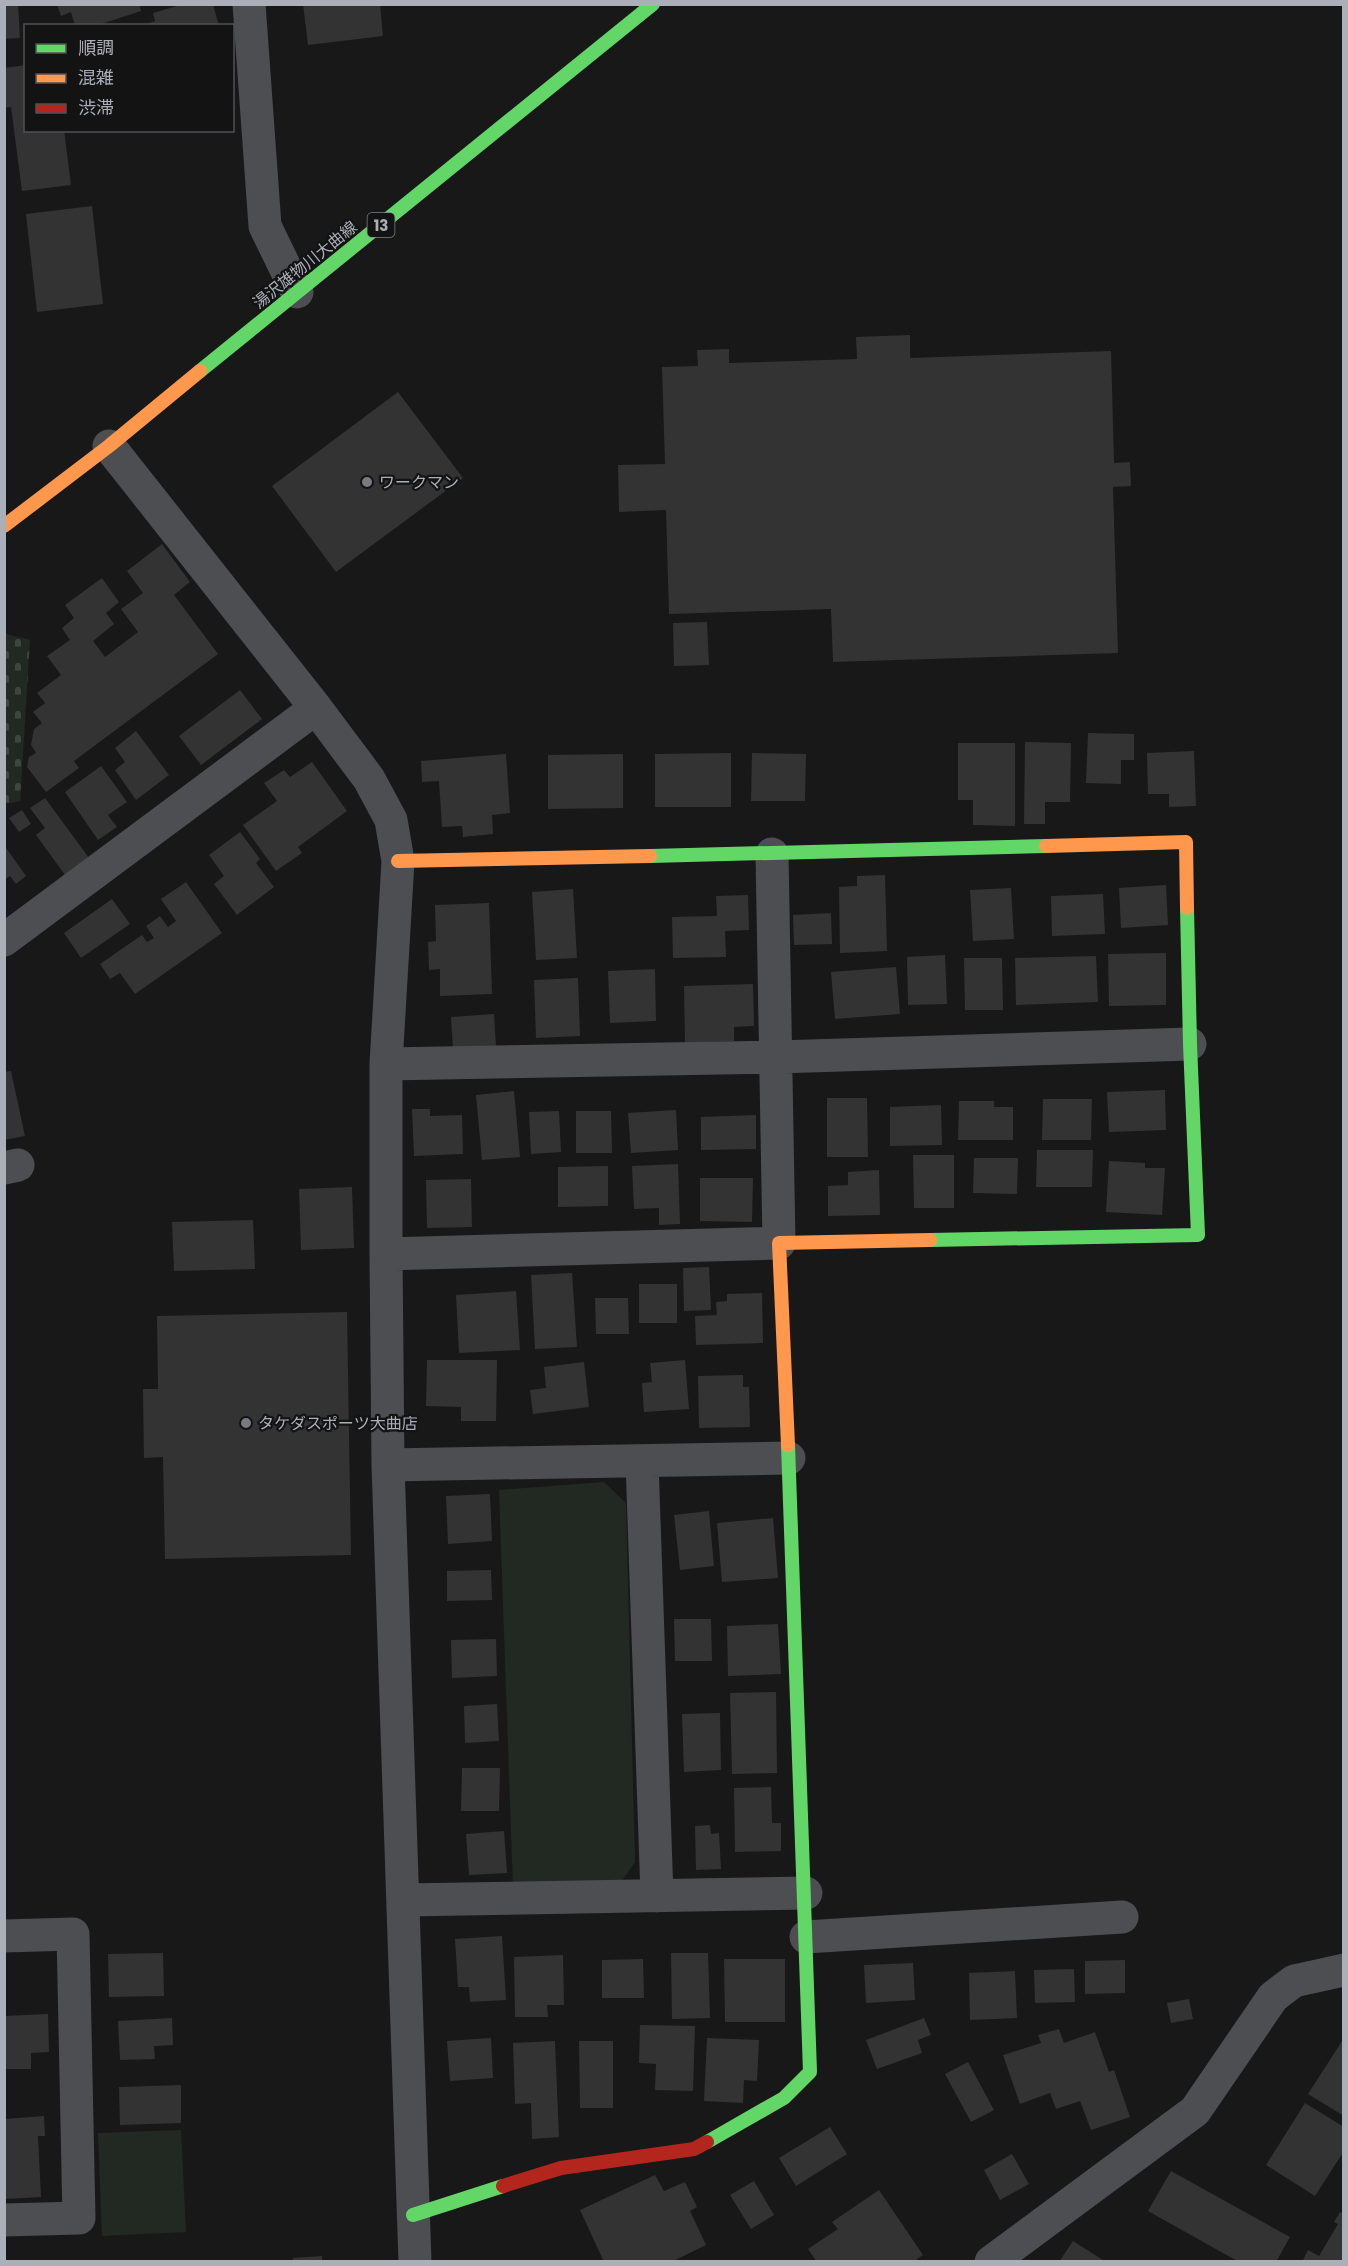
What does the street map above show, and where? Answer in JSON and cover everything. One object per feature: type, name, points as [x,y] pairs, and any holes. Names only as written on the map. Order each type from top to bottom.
[{"type":"street","points":[[249,4],[265,226],[297,292]]},
{"type":"street","name":"湯沢雄物川大曲線","points":[[4,526],[109,446],[653,4]]},
{"type":"street","points":[[109,446],[316,708],[369,779],[391,820],[398,861],[386,1064],[388,1465],[415,2262]]},
{"type":"street","points":[[4,940],[316,708]]},
{"type":"street","points":[[386,1254],[779,1243],[1198,1235],[1190,1044],[1186,842],[772,854],[398,861]]},
{"type":"street","points":[[413,2215],[561,2168],[694,2149],[784,2098],[810,2072],[806,1893],[779,1243],[772,854]]},
{"type":"street","points":[[386,1064],[777,1057],[1190,1044]]},
{"type":"street","points":[[388,1465],[789,1458]]},
{"type":"street","points":[[642,1462],[657,1896]]},
{"type":"street","points":[[404,1900],[806,1893]]},
{"type":"street","points":[[806,1937],[1122,1917]]},
{"type":"street","points":[[4,1936],[73,1934],[80,2218],[4,2220]]},
{"type":"street","points":[[991,2262],[1195,2111],[1273,1996],[1294,1982],[1344,1970]]},
{"type":"green space","points":[[5,634],[30,640],[20,801],[5,804]]},
{"type":"green space","points":[[604,1482],[626,1503],[635,1862],[619,1885],[513,1888],[499,1490]]},
{"type":"green space","points":[[181,2130],[186,2232],[102,2236],[98,2133]]},
{"type":"building","points":[[4,4],[18,4],[20,38],[4,39]]},
{"type":"building","points":[[57,4],[139,4],[141,11],[101,24],[74,24],[71,12],[61,16]]},
{"type":"building","points":[[184,4],[213,4],[218,24],[147,24],[155,21],[153,13]]},
{"type":"building","points":[[303,4],[380,4],[383,36],[308,45]]},
{"type":"building","points":[[24,65],[24,132],[64,132],[71,185],[22,191],[11,107],[4,108],[4,68]]},
{"type":"building","points":[[92,206],[103,304],[37,312],[26,214]]},
{"type":"building","points":[[910,335],[910,358],[1111,351],[1114,463],[1130,462],[1131,486],[1113,487],[1118,653],[833,662],[831,609],[669,614],[666,510],[619,512],[618,465],[665,464],[662,367],[698,366],[697,350],[729,349],[729,363],[857,359],[856,337]]},
{"type":"building","name":"ワークマン","points":[[398,392],[463,478],[336,572],[272,486]]},
{"type":"building","points":[[162,544],[190,582],[174,595],[218,654],[74,761],[79,768],[46,792],[27,767],[29,757],[36,753],[31,745],[34,729],[42,723],[33,712],[45,703],[37,693],[61,675],[47,656],[70,640],[62,628],[74,618],[65,605],[102,578],[119,602],[106,613],[114,624],[93,641],[105,657],[138,632],[121,609],[143,593],[127,571]]},
{"type":"building","points":[[707,622],[709,665],[674,666],[673,623]]},
{"type":"building","points":[[240,690],[262,719],[201,765],[179,736]]},
{"type":"building","points":[[136,731],[169,775],[136,800],[115,770],[125,762],[115,748]]},
{"type":"building","points":[[1088,733],[1134,734],[1134,760],[1121,760],[1121,784],[1086,783]]},
{"type":"building","points":[[1025,742],[1071,743],[1070,802],[1045,802],[1045,824],[1024,824]]},
{"type":"building","points":[[958,743],[1015,743],[1015,826],[973,825],[973,800],[958,800]]},
{"type":"building","points":[[1194,751],[1196,806],[1169,807],[1169,794],[1148,794],[1147,753]]},
{"type":"building","points":[[731,753],[731,807],[655,807],[655,754]]},
{"type":"building","points":[[752,753],[806,754],[805,801],[751,801]]},
{"type":"building","points":[[506,754],[510,813],[492,815],[493,834],[463,837],[462,826],[442,827],[439,781],[422,782],[421,761]]},
{"type":"building","points":[[623,754],[623,808],[548,809],[548,755]]},
{"type":"building","points":[[312,762],[347,811],[298,847],[302,853],[276,871],[243,825],[277,801],[264,783],[284,770],[290,777]]},
{"type":"building","points":[[101,766],[127,802],[108,815],[117,827],[98,840],[65,792]]},
{"type":"building","points":[[45,798],[89,858],[65,875],[36,835],[45,828],[30,808]]},
{"type":"building","points":[[22,810],[31,824],[19,832],[9,818]]},
{"type":"building","points":[[240,832],[260,859],[256,863],[274,887],[237,915],[214,884],[224,876],[209,855]]},
{"type":"building","points":[[4,845],[26,876],[16,884],[10,876],[4,880]]},
{"type":"building","points":[[885,875],[887,951],[840,953],[839,887],[857,886],[857,876]]},
{"type":"building","points":[[186,882],[222,933],[135,994],[120,973],[110,979],[100,964],[142,935],[147,942],[154,938],[146,926],[160,916],[168,927],[176,921],[161,899]]},
{"type":"building","points":[[1166,885],[1168,925],[1121,928],[1119,888]]},
{"type":"building","points":[[1011,888],[1014,939],[973,941],[970,890]]},
{"type":"building","points":[[573,889],[577,958],[536,960],[532,892]]},
{"type":"building","points":[[1103,894],[1105,934],[1052,936],[1051,896]]},
{"type":"building","points":[[748,895],[749,930],[725,931],[726,957],[673,958],[672,917],[717,916],[716,896]]},
{"type":"building","points":[[112,899],[130,924],[81,958],[64,933]]},
{"type":"building","points":[[489,903],[492,994],[440,996],[440,969],[429,970],[428,942],[436,941],[435,905]]},
{"type":"building","points":[[831,913],[832,944],[794,945],[793,915]]},
{"type":"building","points":[[1166,953],[1166,1005],[1109,1006],[1108,954]]},
{"type":"building","points":[[945,955],[947,1004],[908,1005],[907,957]]},
{"type":"building","points":[[1096,956],[1098,1002],[1016,1005],[1015,958]]},
{"type":"building","points":[[964,958],[1002,958],[1003,1010],[965,1010]]},
{"type":"building","points":[[896,967],[900,1014],[835,1019],[831,972]]},
{"type":"building","points":[[655,969],[656,1021],[610,1023],[608,971]]},
{"type":"building","points":[[578,978],[580,1036],[536,1038],[534,980]]},
{"type":"building","points":[[753,984],[754,1026],[734,1027],[734,1041],[685,1043],[684,986]]},
{"type":"building","points":[[494,1014],[496,1046],[453,1049],[451,1017]]},
{"type":"building","points":[[11,1071],[25,1136],[4,1140],[4,1072]]},
{"type":"building","points":[[1165,1090],[1166,1130],[1109,1132],[1107,1092]]},
{"type":"building","points":[[514,1091],[520,1157],[482,1160],[476,1095]]},
{"type":"building","points":[[827,1098],[867,1098],[868,1157],[827,1157]]},
{"type":"building","points":[[1043,1099],[1092,1099],[1091,1140],[1042,1140]]},
{"type":"building","points":[[959,1101],[994,1101],[994,1107],[1013,1107],[1013,1140],[958,1140]]},
{"type":"building","points":[[941,1105],[942,1145],[890,1146],[890,1107]]},
{"type":"building","points":[[412,1109],[430,1109],[430,1116],[462,1115],[463,1154],[414,1156]]},
{"type":"building","points":[[676,1110],[678,1150],[631,1153],[628,1113]]},
{"type":"building","points":[[559,1111],[561,1152],[531,1154],[529,1112]]},
{"type":"building","points":[[576,1111],[611,1111],[612,1153],[576,1153]]},
{"type":"building","points":[[756,1115],[756,1149],[701,1150],[701,1117]]},
{"type":"building","points":[[1037,1150],[1093,1150],[1092,1187],[1036,1187]]},
{"type":"building","points":[[913,1155],[954,1155],[954,1208],[914,1208]]},
{"type":"building","points":[[974,1158],[1018,1158],[1017,1194],[973,1193]]},
{"type":"building","points":[[1109,1161],[1145,1163],[1145,1168],[1165,1168],[1162,1215],[1106,1212]]},
{"type":"building","points":[[678,1164],[680,1224],[659,1225],[659,1208],[634,1209],[632,1166]]},
{"type":"building","points":[[608,1166],[608,1206],[558,1207],[558,1167]]},
{"type":"building","points":[[879,1170],[880,1215],[828,1216],[828,1186],[848,1185],[848,1172]]},
{"type":"building","points":[[700,1178],[753,1178],[752,1222],[700,1221]]},
{"type":"building","points":[[471,1179],[472,1227],[427,1228],[426,1180]]},
{"type":"building","points":[[352,1187],[354,1248],[301,1250],[299,1189]]},
{"type":"building","points":[[253,1220],[255,1269],[174,1271],[172,1222]]},
{"type":"building","points":[[709,1267],[711,1310],[684,1311],[683,1268]]},
{"type":"building","points":[[572,1273],[577,1347],[535,1349],[531,1275]]},
{"type":"building","points":[[639,1284],[677,1284],[677,1323],[639,1323]]},
{"type":"building","points":[[516,1291],[520,1350],[459,1353],[456,1295]]},
{"type":"building","points":[[762,1293],[763,1343],[696,1345],[695,1316],[717,1315],[716,1302],[727,1301],[727,1294]]},
{"type":"building","points":[[595,1298],[628,1298],[629,1334],[596,1334]]},
{"type":"building","name":"タケダスポーツ大曲店","points":[[347,1312],[351,1555],[165,1559],[163,1457],[144,1458],[143,1389],[158,1389],[157,1316]]},
{"type":"building","points":[[427,1360],[497,1360],[496,1421],[461,1421],[461,1407],[426,1406]]},
{"type":"building","points":[[685,1360],[689,1409],[644,1412],[642,1383],[652,1382],[650,1363]]},
{"type":"building","points":[[584,1362],[589,1407],[533,1414],[530,1390],[546,1388],[544,1367]]},
{"type":"building","points":[[743,1375],[743,1387],[749,1387],[750,1427],[699,1428],[698,1376]]},
{"type":"building","points":[[490,1494],[492,1541],[448,1544],[446,1496]]},
{"type":"building","points":[[709,1511],[714,1566],[680,1570],[674,1515]]},
{"type":"building","points":[[773,1518],[778,1578],[722,1582],[717,1523]]},
{"type":"building","points":[[491,1570],[492,1600],[447,1601],[447,1571]]},
{"type":"building","points":[[674,1619],[711,1619],[712,1661],[675,1661]]},
{"type":"building","points":[[778,1624],[781,1674],[728,1676],[727,1626]]},
{"type":"building","points":[[496,1639],[497,1676],[452,1678],[451,1640]]},
{"type":"building","points":[[776,1692],[777,1773],[732,1774],[730,1693]]},
{"type":"building","points":[[497,1704],[499,1741],[465,1743],[464,1706]]},
{"type":"building","points":[[720,1713],[721,1770],[684,1772],[682,1714]]},
{"type":"building","points":[[462,1768],[500,1768],[499,1811],[461,1811]]},
{"type":"building","points":[[771,1787],[772,1823],[781,1823],[781,1851],[735,1852],[734,1788]]},
{"type":"building","points":[[710,1825],[711,1834],[719,1833],[721,1869],[696,1870],[695,1826]]},
{"type":"building","points":[[504,1831],[507,1873],[469,1875],[466,1834]]},
{"type":"building","points":[[502,1936],[506,2000],[470,2002],[469,1987],[458,1987],[455,1939]]},
{"type":"building","points":[[163,1953],[164,1996],[109,1997],[108,1954]]},
{"type":"building","points":[[671,1953],[708,1953],[710,2018],[672,2019]]},
{"type":"building","points":[[563,1955],[564,2005],[547,2005],[548,2017],[515,2017],[514,1957]]},
{"type":"building","points":[[643,1959],[644,1998],[602,1998],[602,1960]]},
{"type":"building","points":[[724,1959],[785,1959],[785,2022],[725,2022]]},
{"type":"building","points":[[1125,1960],[1125,1993],[1085,1994],[1085,1961]]},
{"type":"building","points":[[913,1963],[915,2000],[866,2003],[864,1965]]},
{"type":"building","points":[[1074,1969],[1075,2002],[1035,2003],[1034,1970]]},
{"type":"building","points":[[1015,1971],[1017,2018],[970,2020],[969,1973]]},
{"type":"building","points":[[1189,1999],[1193,2019],[1171,2023],[1167,2003]]},
{"type":"building","points":[[48,2014],[49,2052],[31,2053],[31,2069],[4,2069],[4,2016]]},
{"type":"building","points":[[172,2018],[173,2045],[154,2046],[155,2059],[120,2060],[118,2021]]},
{"type":"building","points":[[924,2018],[931,2035],[918,2040],[922,2053],[877,2069],[866,2040]]},
{"type":"building","points":[[640,2025],[695,2026],[693,2091],[655,2090],[656,2064],[639,2063]]},
{"type":"building","points":[[1059,2029],[1064,2043],[1095,2032],[1109,2072],[1114,2070],[1130,2117],[1091,2130],[1080,2101],[1056,2109],[1050,2093],[1020,2104],[1003,2055],[1041,2043],[1038,2035]]},
{"type":"building","points":[[491,2038],[493,2078],[450,2081],[447,2041]]},
{"type":"building","points":[[707,2038],[759,2040],[757,2081],[744,2080],[743,2103],[704,2101]]},
{"type":"building","points":[[1344,2038],[1344,2116],[1308,2094]]},
{"type":"building","points":[[555,2041],[559,2137],[532,2139],[531,2103],[515,2104],[513,2043]]},
{"type":"building","points":[[579,2041],[613,2041],[613,2108],[580,2108]]},
{"type":"building","points":[[968,2062],[994,2110],[971,2122],[945,2074]]},
{"type":"building","points":[[181,2085],[181,2123],[120,2125],[119,2087]]},
{"type":"building","points":[[1305,2103],[1344,2127],[1344,2151],[1315,2196],[1266,2165]]},
{"type":"building","points":[[44,2116],[45,2136],[38,2136],[41,2197],[5,2199],[5,2119]]},
{"type":"building","points":[[830,2127],[847,2154],[796,2186],[779,2158]]},
{"type":"building","points":[[1012,2154],[1029,2184],[1000,2200],[984,2170]]},
{"type":"building","points":[[1171,2171],[1290,2237],[1276,2262],[1239,2262],[1148,2211]]},
{"type":"building","points":[[655,2175],[664,2191],[685,2182],[697,2207],[690,2211],[706,2245],[671,2262],[604,2262],[580,2210]]},
{"type":"building","points":[[754,2181],[774,2215],[751,2229],[730,2195]]},
{"type":"building","points":[[879,2190],[923,2255],[913,2262],[817,2262],[808,2249],[838,2229],[832,2222]]},
{"type":"building","points":[[1340,2212],[1344,2214],[1344,2262],[1302,2262],[1308,2250],[1319,2256],[1338,2224],[1334,2222]]},
{"type":"building","points":[[1073,2241],[1106,2262],[1059,2262]]},
{"type":"building","points":[[322,2256],[322,2262],[293,2262],[293,2258]]},
{"type":"traffic: fast","points":[[200,371],[653,4]]},
{"type":"traffic: fast","points":[[650,856],[1046,846]]},
{"type":"traffic: fast","points":[[930,1240],[1198,1235],[1187,908]]},
{"type":"traffic: fast","points":[[707,2142],[784,2098],[810,2072],[788,1445]]},
{"type":"traffic: fast","points":[[413,2215],[503,2186]]},
{"type":"traffic: slow","points":[[4,526],[109,446],[200,371]]},
{"type":"traffic: slow","points":[[1046,846],[1186,842],[1187,908]]},
{"type":"traffic: slow","points":[[398,861],[650,856]]},
{"type":"traffic: slow","points":[[788,1445],[779,1243],[930,1240]]},
{"type":"traffic: jam","points":[[503,2186],[561,2168],[694,2149],[707,2142]]},
{"type":"place","name":"ワークマン","points":[[367,482]]},
{"type":"place","name":"タケダスポーツ大曲店","points":[[246,1423]]}]
